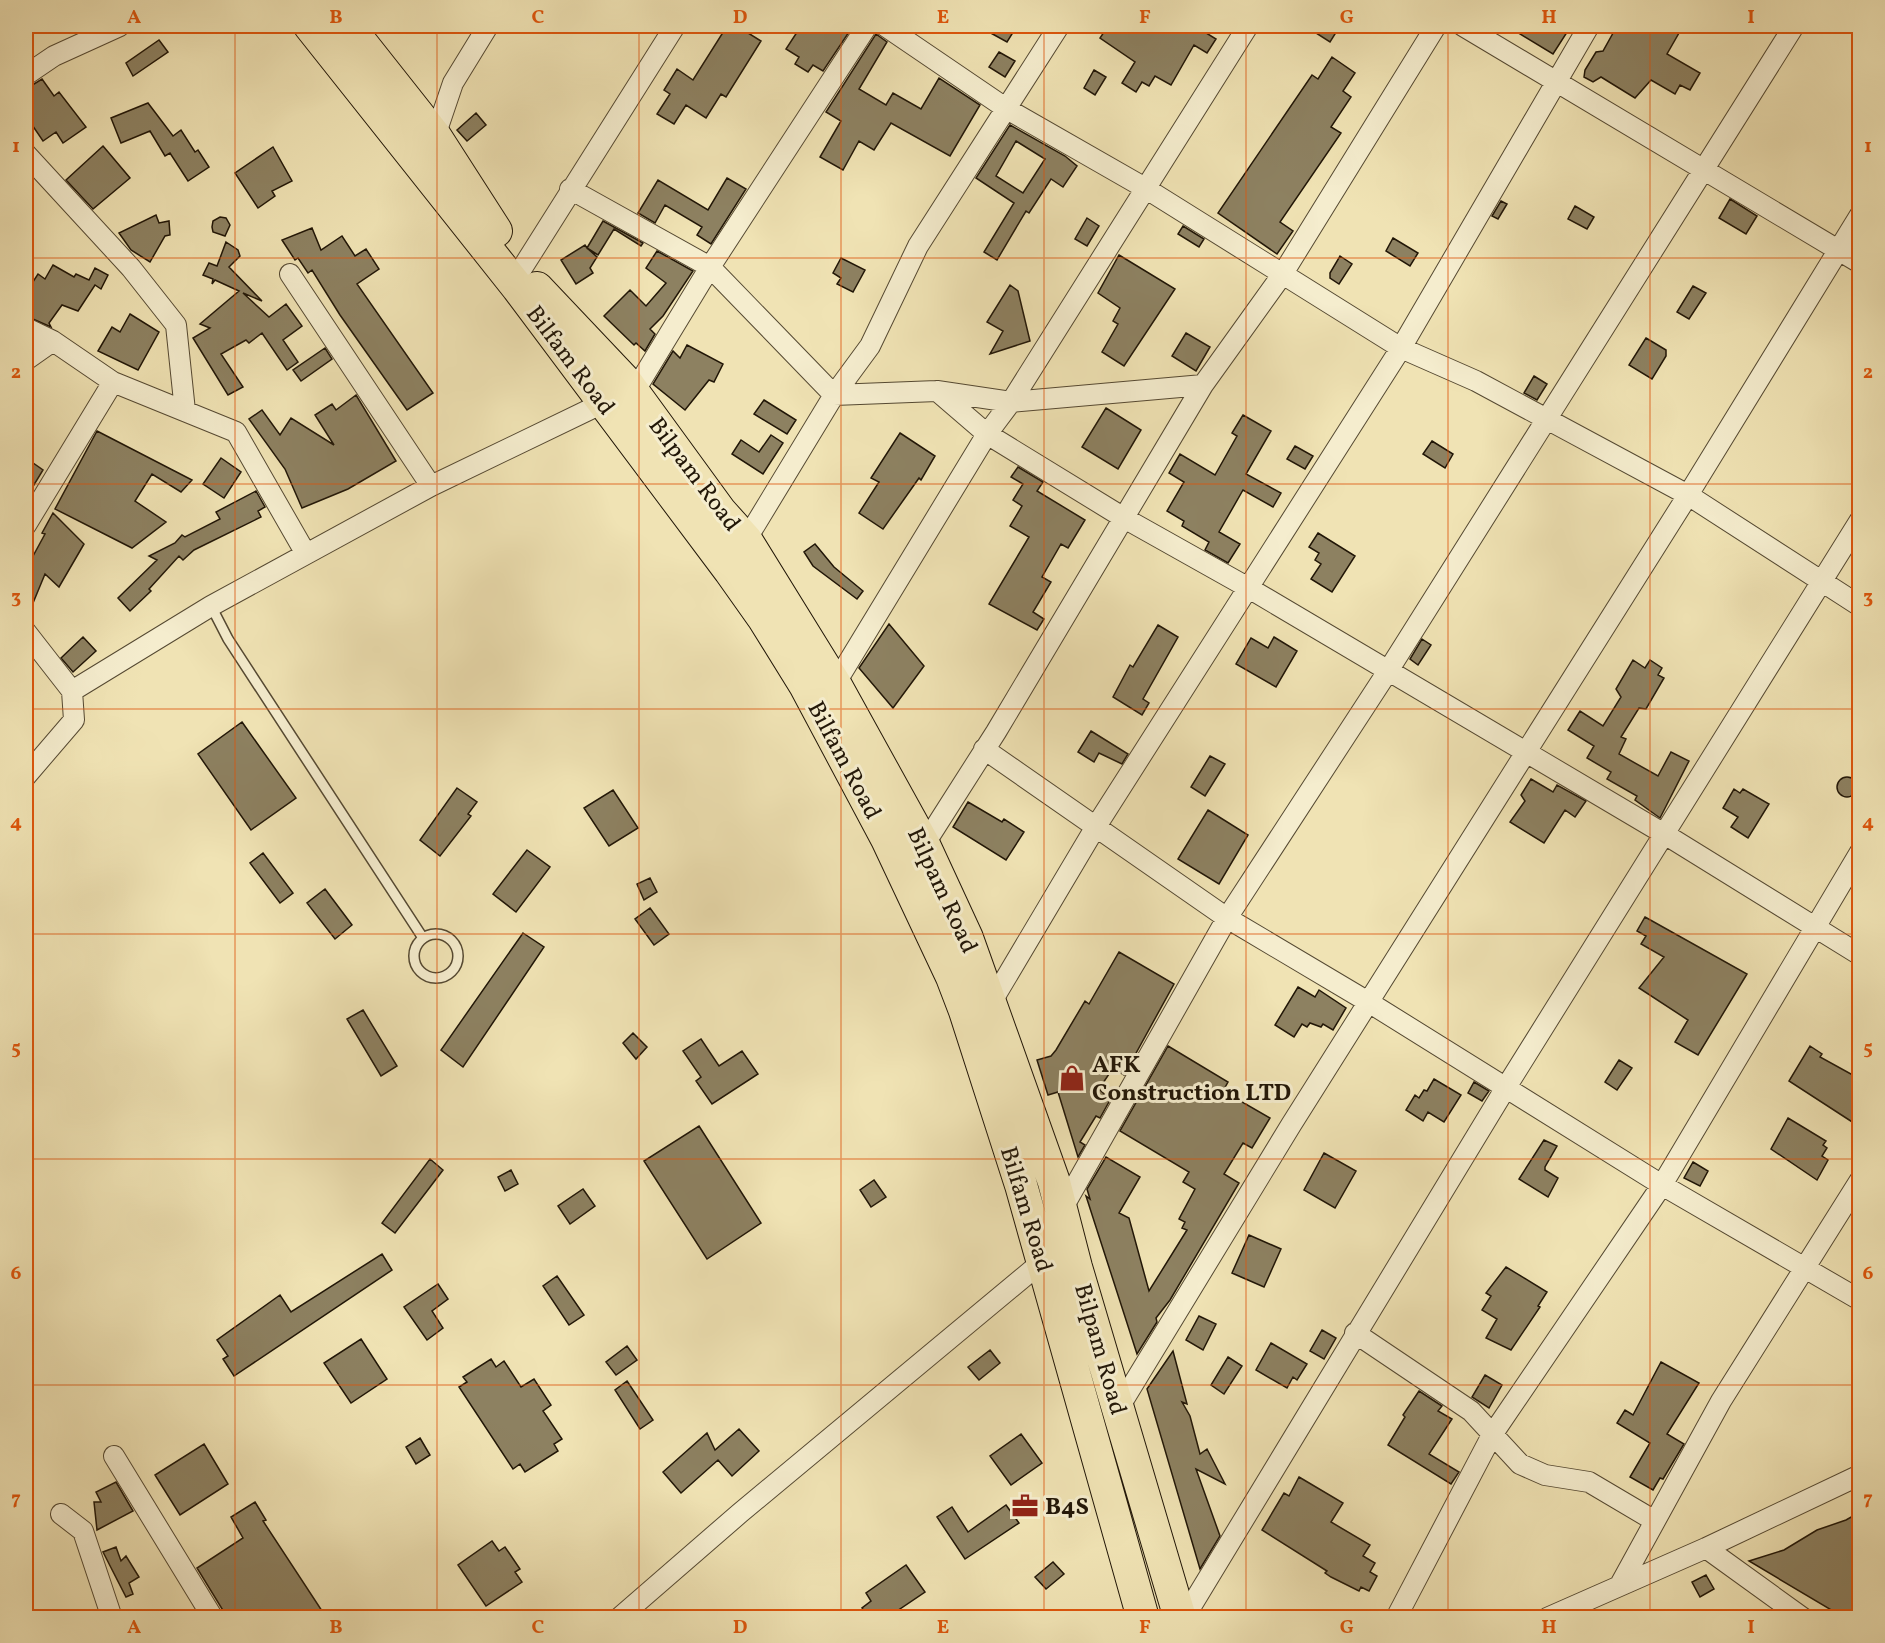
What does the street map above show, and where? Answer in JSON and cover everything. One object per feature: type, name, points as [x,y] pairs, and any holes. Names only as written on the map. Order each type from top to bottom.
[{"type":"main road","name":"Bilfam Road","points":[[310,26],[519,279],[603,403],[700,528],[764,619],[805,684],[888,838],[955,986],[1043,1262],[1143,1617]]},
{"type":"main road","name":"Bilpam Road","points":[[348,26],[435,136],[519,279],[630,387],[720,511],[746,540],[835,684],[924,845],[967,938],[1054,1182],[1118,1409],[1182,1617]]},
{"type":"street","points":[[26,75],[54,56],[120,26]]},
{"type":"street","points":[[435,136],[453,83],[488,26]]},
{"type":"street","points":[[519,279],[570,189],[675,26]]},
{"type":"street","points":[[72,691],[211,606],[306,554],[431,486],[603,403],[630,387],[867,26]]},
{"type":"street","points":[[885,26],[1007,109],[1145,188],[1401,348],[1476,381],[1688,495],[1860,606]]},
{"type":"street","points":[[746,540],[834,395],[870,346],[918,246],[1059,26]]},
{"type":"street","points":[[835,684],[987,434],[1011,402],[1248,26]]},
{"type":"street","points":[[924,845],[1203,385],[1282,275],[1436,26]]},
{"type":"street","points":[[1463,26],[1860,263]]},
{"type":"street","points":[[991,1003],[1095,828],[1401,348],[1589,26]]},
{"type":"street","points":[[1062,1211],[1227,918],[1388,671],[1545,417],[1704,171],[1794,26]]},
{"type":"street","points":[[26,154],[131,268],[176,325],[185,411]]},
{"type":"street","points":[[570,189],[710,267],[834,395],[937,391],[1011,402],[1203,385]]},
{"type":"street","points":[[1118,1409],[1291,1125],[1688,495],[1860,215]]},
{"type":"street","points":[[290,274],[431,486]]},
{"type":"street","points":[[26,328],[53,341],[113,382],[236,432],[306,554]]},
{"type":"street","points":[[26,360],[53,341]]},
{"type":"street","points":[[26,525],[113,382]]},
{"type":"street","points":[[937,391],[987,434],[1124,518],[1247,587],[1666,835],[1860,955]]},
{"type":"street","points":[[1182,1617],[1505,1089],[1666,835],[1820,580],[1860,520]]},
{"type":"street","points":[[26,632],[72,691],[74,720],[26,776]]},
{"type":"street","points":[[984,749],[1227,918],[1370,1003],[1662,1185],[1860,1300]]},
{"type":"street","points":[[1396,1617],[1491,1435],[1662,1185],[1860,852]]},
{"type":"street","points":[[1621,1583],[1721,1401],[1860,1180]]},
{"type":"street","points":[[619,1617],[740,1513],[1043,1262]]},
{"type":"street","points":[[1355,1333],[1471,1411],[1520,1464],[1545,1475],[1589,1482],[1655,1521]]},
{"type":"street","points":[[114,1456],[213,1617]]},
{"type":"street","points":[[1547,1617],[1706,1548],[1860,1475]]},
{"type":"street","points":[[61,1514],[83,1531],[112,1617]]},
{"type":"street","points":[[1706,1548],[1803,1617]]},
{"type":"lane","points":[[211,606],[228,639],[423,938]]},
{"type":"lane","points":[[438,934],[451,940],[456,946],[457,961],[448,974],[434,978],[426,976],[416,965],[414,950],[423,938],[438,934]]},
{"type":"building","points":[[727,26],[737,26],[761,41],[726,97],[721,94],[706,118],[686,105],[674,124],[657,114],[670,94],[664,90],[677,69],[693,80]]},
{"type":"building","points":[[801,26],[853,26],[823,71],[813,65],[808,72],[795,64],[799,57],[786,49]]},
{"type":"building","points":[[978,26],[1017,26],[1007,42]]},
{"type":"building","points":[[1108,26],[1195,26],[1216,39],[1207,53],[1194,45],[1171,85],[1155,76],[1149,86],[1142,82],[1136,92],[1122,83],[1135,62],[1100,38]]},
{"type":"building","points":[[1305,26],[1340,26],[1330,42]]},
{"type":"building","points":[[1507,26],[1571,26],[1553,54]]},
{"type":"building","points":[[1617,26],[1683,26],[1667,54],[1700,73],[1690,90],[1680,85],[1675,94],[1651,80],[1635,98],[1601,77],[1593,82],[1584,77],[1585,70],[1596,52],[1603,51]]},
{"type":"building","points":[[876,34],[887,42],[859,89],[886,105],[893,93],[921,109],[939,78],[980,105],[950,156],[891,123],[874,150],[859,141],[843,170],[820,157],[841,121],[826,112]]},
{"type":"building","points":[[159,40],[168,52],[133,76],[126,63]]},
{"type":"building","points":[[999,52],[1015,61],[1005,77],[989,67]]},
{"type":"building","points":[[1332,57],[1355,73],[1343,91],[1351,97],[1331,127],[1341,133],[1280,222],[1293,231],[1277,254],[1218,213],[1312,75],[1318,79]]},
{"type":"building","points":[[1094,70],[1106,77],[1095,95],[1084,88]]},
{"type":"building","points":[[42,79],[54,96],[59,92],[86,127],[63,143],[56,132],[43,141],[26,116],[26,89]]},
{"type":"building","points":[[148,103],[173,136],[181,130],[195,152],[198,150],[209,167],[188,181],[170,153],[165,156],[150,131],[121,143],[111,118]]},
{"type":"building","points":[[476,113],[486,125],[467,141],[457,130]]},
{"type":"building","points":[[1010,125],[1065,156],[1077,166],[1063,187],[1051,179],[1029,213],[1026,211],[997,260],[984,252],[1014,203],[976,178]],"holes":[[[1016,141],[1045,159],[1023,193],[996,176]]]},
{"type":"building","points":[[103,146],[130,178],[93,209],[66,180]]},
{"type":"building","points":[[273,147],[292,181],[272,191],[275,196],[258,208],[235,173]]},
{"type":"building","points":[[727,178],[746,189],[711,244],[697,235],[702,227],[665,205],[655,223],[638,213],[658,180],[708,210]]},
{"type":"building","points":[[1730,199],[1757,216],[1746,234],[1719,218]]},
{"type":"building","points":[[1501,201],[1507,204],[1498,219],[1492,216]]},
{"type":"building","points":[[1575,206],[1594,217],[1587,229],[1568,219]]},
{"type":"building","points":[[156,215],[159,223],[169,221],[170,235],[165,236],[150,262],[131,250],[119,233]]},
{"type":"building","points":[[220,217],[226,218],[230,225],[225,236],[213,232],[213,221]]},
{"type":"building","points":[[1087,218],[1099,226],[1087,246],[1075,239]]},
{"type":"building","points":[[603,221],[643,243],[641,246],[614,229],[598,255],[587,248]]},
{"type":"building","points":[[1183,226],[1204,239],[1199,247],[1178,234]]},
{"type":"building","points":[[312,228],[321,250],[342,236],[355,256],[366,249],[379,269],[357,284],[433,393],[407,410],[340,315],[312,270],[308,273],[298,258],[295,260],[282,240]]},
{"type":"building","points":[[1393,238],[1418,253],[1410,266],[1386,251]]},
{"type":"building","points":[[226,242],[238,250],[240,256],[229,267],[262,301],[243,293],[269,317],[286,304],[302,326],[283,340],[298,362],[287,370],[262,333],[249,343],[246,340],[221,354],[243,387],[228,395],[193,338],[210,328],[200,324],[239,291],[215,280],[212,284],[213,279],[203,275],[209,263],[217,266]]},
{"type":"building","points":[[585,245],[597,257],[590,268],[593,273],[576,284],[561,260]]},
{"type":"building","points":[[657,251],[693,271],[663,316],[650,329],[655,334],[645,351],[636,343],[634,345],[604,316],[630,290],[646,306],[666,283],[646,268]]},
{"type":"building","points":[[1119,255],[1175,289],[1124,366],[1102,352],[1118,324],[1113,321],[1120,308],[1098,293]]},
{"type":"building","points":[[1340,256],[1352,264],[1339,284],[1330,278],[1330,273]]},
{"type":"building","points":[[841,258],[865,270],[853,292],[837,284],[841,278],[833,273]]},
{"type":"building","points":[[53,265],[74,277],[76,274],[89,280],[95,268],[108,275],[101,289],[95,285],[78,311],[62,305],[49,323],[51,327],[26,316],[26,282],[29,288],[38,274],[45,279]]},
{"type":"building","points":[[1010,285],[1018,291],[1030,341],[990,354],[1003,331],[987,322]]},
{"type":"building","points":[[1693,286],[1706,293],[1689,319],[1677,312]]},
{"type":"building","points":[[130,314],[159,332],[138,370],[98,351],[112,327],[120,332]]},
{"type":"building","points":[[1186,333],[1210,347],[1196,371],[1172,356]]},
{"type":"building","points":[[1646,338],[1666,350],[1666,356],[1652,379],[1629,365]]},
{"type":"building","points":[[687,345],[723,364],[714,382],[709,380],[685,410],[653,384],[673,351],[680,358]]},
{"type":"building","points":[[325,348],[332,359],[301,381],[293,370]]},
{"type":"building","points":[[1534,376],[1547,384],[1537,400],[1524,393]]},
{"type":"building","points":[[356,395],[396,461],[348,489],[302,508],[285,469],[249,419],[262,410],[280,435],[291,418],[334,445],[315,415],[332,404],[336,410]]},
{"type":"building","points":[[764,400],[796,420],[787,434],[754,414]]},
{"type":"building","points":[[1106,408],[1141,430],[1118,469],[1082,447]]},
{"type":"building","points":[[1243,415],[1271,431],[1246,474],[1281,493],[1273,507],[1243,490],[1219,532],[1240,544],[1228,563],[1205,550],[1209,542],[1182,526],[1184,521],[1167,511],[1184,482],[1169,473],[1180,454],[1215,475],[1237,436],[1232,433]]},
{"type":"building","points":[[97,431],[192,480],[181,492],[152,474],[135,501],[166,522],[132,548],[55,509]]},
{"type":"building","points":[[900,433],[935,456],[921,480],[919,478],[883,529],[859,513],[879,482],[871,478]]},
{"type":"building","points":[[771,435],[783,443],[763,474],[732,454],[741,440],[759,452]]},
{"type":"building","points":[[1432,441],[1453,454],[1445,468],[1423,454]]},
{"type":"building","points":[[1295,446],[1313,456],[1305,469],[1287,459]]},
{"type":"building","points":[[26,458],[43,470],[26,498]]},
{"type":"building","points":[[221,458],[241,472],[224,498],[203,484]]},
{"type":"building","points":[[1018,467],[1043,482],[1037,491],[1085,520],[1068,548],[1061,544],[1042,577],[1051,582],[1033,612],[1044,619],[1037,630],[989,604],[1029,537],[1010,526],[1022,506],[1013,500],[1023,484],[1011,477]]},
{"type":"building","points":[[256,491],[265,507],[258,511],[261,517],[194,550],[183,560],[179,556],[149,589],[151,591],[130,611],[118,598],[157,560],[149,556],[175,543],[182,535],[185,537],[220,519],[216,512]]},
{"type":"building","points":[[53,513],[84,544],[59,587],[45,574],[26,620],[26,569],[45,534],[42,533]]},
{"type":"building","points":[[1318,533],[1355,556],[1332,592],[1311,579],[1321,564],[1315,560],[1319,553],[1309,547]]},
{"type":"building","points":[[815,544],[834,567],[863,591],[857,599],[813,566],[804,552]]},
{"type":"building","points":[[889,624],[924,666],[893,708],[859,668]]},
{"type":"building","points":[[1158,625],[1178,637],[1143,699],[1149,703],[1142,715],[1113,697],[1130,665],[1133,667]]},
{"type":"building","points":[[83,637],[96,651],[73,672],[61,658]]},
{"type":"building","points":[[1274,637],[1297,651],[1276,687],[1236,664],[1251,638],[1268,648]]},
{"type":"building","points":[[1422,639],[1431,645],[1418,665],[1410,659]]},
{"type":"building","points":[[1633,660],[1645,668],[1650,660],[1662,668],[1658,675],[1664,678],[1646,709],[1639,708],[1621,737],[1626,739],[1619,754],[1658,776],[1671,752],[1689,761],[1660,818],[1635,800],[1637,796],[1607,779],[1611,772],[1587,758],[1594,746],[1568,730],[1580,711],[1603,726],[1621,697],[1616,689]]},
{"type":"building","points":[[242,722],[296,798],[251,830],[198,754]]},
{"type":"building","points":[[1091,731],[1128,754],[1122,764],[1099,753],[1094,762],[1078,752]]},
{"type":"building","points":[[1210,756],[1225,764],[1205,796],[1191,787]]},
{"type":"building","points":[[1847,777],[1854,780],[1857,787],[1854,794],[1847,797],[1840,794],[1837,787],[1840,780]]},
{"type":"building","points":[[1531,779],[1553,792],[1557,785],[1586,801],[1575,817],[1565,810],[1544,843],[1510,822],[1525,801],[1521,795]]},
{"type":"building","points":[[457,788],[477,802],[468,814],[471,816],[440,856],[420,840]]},
{"type":"building","points":[[1734,789],[1740,793],[1743,789],[1769,804],[1748,838],[1731,827],[1738,817],[1723,808]]},
{"type":"building","points":[[613,790],[638,828],[609,846],[584,808]]},
{"type":"building","points":[[968,802],[1002,822],[1004,819],[1024,832],[1006,860],[953,827]]},
{"type":"building","points":[[1208,810],[1248,835],[1219,884],[1178,859]]},
{"type":"building","points":[[527,850],[550,867],[516,912],[493,894]]},
{"type":"building","points":[[263,853],[293,893],[280,903],[250,863]]},
{"type":"building","points":[[650,878],[657,892],[644,900],[637,884]]},
{"type":"building","points":[[325,889],[352,925],[335,939],[307,903]]},
{"type":"building","points":[[650,908],[669,934],[654,945],[635,919]]},
{"type":"building","points":[[1645,917],[1747,974],[1698,1055],[1675,1042],[1688,1020],[1639,988],[1664,957],[1641,944],[1646,936],[1637,931]]},
{"type":"building","points":[[523,933],[544,947],[463,1067],[441,1050]]},
{"type":"building","points":[[1119,952],[1174,984],[1124,1075],[1113,1068],[1099,1089],[1110,1100],[1100,1118],[1096,1116],[1080,1142],[1085,1145],[1078,1157],[1058,1092],[1048,1095],[1037,1060],[1051,1056],[1056,1050],[1085,1001],[1089,1004]]},
{"type":"building","points":[[1298,987],[1315,997],[1319,990],[1346,1008],[1333,1030],[1323,1024],[1321,1027],[1310,1023],[1307,1027],[1302,1024],[1294,1037],[1275,1025]]},
{"type":"building","points":[[363,1010],[397,1066],[381,1076],[347,1019]]},
{"type":"building","points":[[633,1033],[647,1047],[636,1059],[623,1043]]},
{"type":"building","points":[[701,1039],[719,1066],[742,1051],[758,1074],[712,1104],[696,1081],[701,1077],[683,1051]]},
{"type":"building","points":[[1168,1046],[1228,1082],[1223,1091],[1270,1118],[1252,1148],[1243,1143],[1224,1174],[1239,1183],[1170,1300],[1156,1318],[1157,1322],[1137,1354],[1086,1196],[1090,1199],[1087,1189],[1106,1157],[1140,1177],[1119,1213],[1129,1218],[1149,1291],[1187,1230],[1182,1228],[1185,1222],[1179,1219],[1195,1189],[1183,1182],[1189,1172],[1120,1131]]},
{"type":"building","points":[[1810,1046],[1822,1054],[1820,1057],[1860,1079],[1860,1127],[1789,1081]]},
{"type":"building","points":[[1619,1060],[1632,1068],[1617,1090],[1605,1082]]},
{"type":"building","points":[[1434,1079],[1461,1095],[1444,1122],[1428,1112],[1423,1121],[1406,1110],[1415,1095],[1419,1098],[1424,1090],[1427,1091]]},
{"type":"building","points":[[1474,1082],[1489,1091],[1482,1101],[1468,1093]]},
{"type":"building","points":[[1788,1118],[1826,1141],[1823,1145],[1827,1148],[1822,1156],[1828,1160],[1817,1180],[1771,1149]]},
{"type":"building","points":[[699,1126],[761,1223],[707,1259],[644,1161]]},
{"type":"building","points":[[1544,1140],[1557,1146],[1545,1167],[1545,1170],[1558,1178],[1548,1197],[1519,1179]]},
{"type":"building","points":[[1324,1153],[1356,1171],[1335,1208],[1304,1190]]},
{"type":"building","points":[[430,1159],[443,1170],[395,1233],[382,1223]]},
{"type":"building","points":[[1693,1162],[1708,1171],[1700,1186],[1684,1178]]},
{"type":"building","points":[[511,1170],[518,1184],[505,1191],[498,1177]]},
{"type":"building","points":[[874,1180],[886,1197],[871,1207],[860,1190]]},
{"type":"building","points":[[583,1189],[595,1206],[570,1224],[558,1206]]},
{"type":"building","points":[[1249,1235],[1281,1249],[1264,1287],[1232,1273]]},
{"type":"building","points":[[382,1254],[392,1270],[234,1376],[223,1359],[228,1356],[217,1340],[280,1295],[291,1312]]},
{"type":"building","points":[[1506,1267],[1547,1292],[1538,1306],[1540,1307],[1511,1350],[1486,1338],[1497,1319],[1482,1310],[1491,1296],[1486,1293]]},
{"type":"building","points":[[557,1276],[584,1315],[569,1325],[543,1286]]},
{"type":"building","points":[[438,1284],[448,1299],[432,1311],[443,1328],[427,1340],[404,1307]]},
{"type":"building","points":[[1199,1316],[1216,1324],[1203,1350],[1186,1340]]},
{"type":"building","points":[[1322,1330],[1336,1338],[1324,1359],[1310,1351]]},
{"type":"building","points":[[361,1339],[387,1379],[351,1403],[324,1363]]},
{"type":"building","points":[[1271,1343],[1307,1364],[1297,1380],[1293,1377],[1287,1388],[1256,1370]]},
{"type":"building","points":[[627,1346],[637,1360],[616,1375],[606,1362]]},
{"type":"building","points":[[990,1350],[1000,1363],[979,1380],[968,1367]]},
{"type":"building","points":[[1173,1351],[1187,1404],[1182,1402],[1190,1416],[1200,1454],[1207,1449],[1225,1484],[1196,1469],[1220,1536],[1200,1569],[1147,1389]]},
{"type":"building","points":[[1228,1357],[1242,1366],[1224,1394],[1211,1385]]},
{"type":"building","points":[[491,1359],[496,1367],[504,1361],[521,1387],[534,1379],[551,1405],[543,1411],[562,1439],[554,1444],[558,1451],[525,1472],[520,1464],[513,1469],[459,1387],[467,1382],[463,1377]]},
{"type":"building","points":[[1661,1362],[1699,1383],[1667,1434],[1684,1444],[1663,1479],[1660,1478],[1653,1490],[1630,1477],[1650,1443],[1617,1423],[1625,1410],[1633,1415]]},
{"type":"building","points":[[1485,1375],[1502,1385],[1489,1408],[1472,1397]]},
{"type":"building","points":[[627,1381],[653,1420],[640,1429],[615,1390]]},
{"type":"building","points":[[1419,1391],[1442,1406],[1438,1411],[1452,1419],[1429,1454],[1459,1472],[1451,1484],[1388,1445],[1405,1417],[1403,1415]]},
{"type":"building","points":[[739,1429],[759,1451],[732,1476],[718,1460],[681,1493],[663,1472],[707,1433],[715,1450]]},
{"type":"building","points":[[1021,1434],[1042,1463],[1011,1485],[990,1456]]},
{"type":"building","points":[[420,1438],[430,1455],[416,1464],[406,1447]]},
{"type":"building","points":[[204,1444],[228,1484],[180,1515],[155,1475]]},
{"type":"building","points":[[1299,1477],[1343,1503],[1331,1522],[1370,1545],[1363,1556],[1375,1563],[1370,1572],[1377,1576],[1369,1591],[1361,1587],[1359,1591],[1331,1577],[1325,1573],[1327,1571],[1262,1530],[1284,1493],[1289,1496]]},
{"type":"building","points":[[116,1482],[133,1511],[97,1530],[94,1502],[101,1502],[96,1492]]},
{"type":"building","points":[[255,1502],[266,1520],[263,1521],[326,1617],[227,1617],[197,1568],[243,1538],[231,1517]]},
{"type":"building","points":[[1006,1505],[1019,1523],[965,1559],[937,1517],[952,1507],[968,1532]]},
{"type":"building","points":[[1860,1512],[1860,1611],[1843,1617],[1749,1561],[1784,1550],[1817,1530],[1846,1520]]},
{"type":"building","points":[[492,1541],[499,1551],[505,1547],[520,1569],[515,1572],[522,1582],[486,1606],[458,1565]]},
{"type":"building","points":[[116,1547],[121,1561],[126,1556],[139,1577],[129,1583],[133,1594],[126,1597],[103,1552]]},
{"type":"building","points":[[1053,1562],[1064,1574],[1046,1589],[1035,1577]]},
{"type":"building","points":[[906,1565],[925,1592],[888,1617],[869,1617],[862,1608],[871,1601],[866,1593]]},
{"type":"building","points":[[1706,1575],[1714,1589],[1700,1597],[1692,1582]]},
{"type":"place","name":"AFK Construction LTD","points":[[1072,1078]]},
{"type":"place","name":"B4S","points":[[1025,1506]]}]
